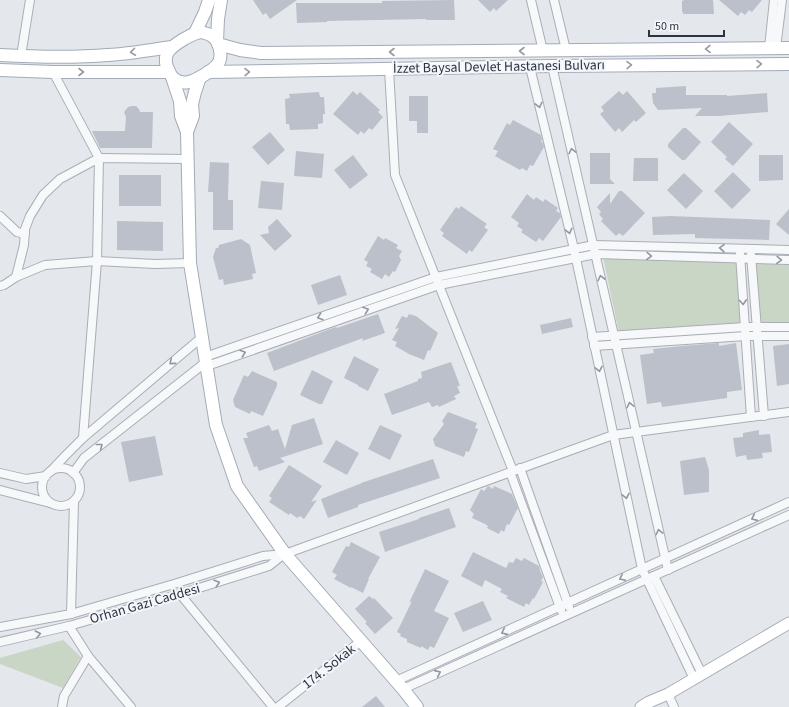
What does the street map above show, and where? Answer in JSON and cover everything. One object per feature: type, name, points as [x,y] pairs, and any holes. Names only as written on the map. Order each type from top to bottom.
[{"type":"main road","points":[[0,55],[85,57],[172,47],[195,33],[209,0]]},
{"type":"main road","points":[[187,132],[193,116],[192,104],[194,94],[204,75],[219,63],[221,56],[220,48],[217,43],[218,19],[221,0]]},
{"type":"main road","name":"İzzet Baysal Devlet Hastanesi Bulvarı","points":[[195,33],[201,32],[211,35],[217,43],[240,50],[261,53],[789,48]]},
{"type":"main road","points":[[172,47],[166,58],[166,64],[180,101],[181,116],[187,132],[190,263],[216,425],[237,486],[285,554],[417,707]]},
{"type":"main road","name":"İzzet Baysal Devlet Hastanesi Bulvarı","points":[[0,70],[170,74],[176,80],[185,83],[192,82],[204,75],[389,69],[789,64]]},
{"type":"main road","points":[[641,707],[698,677],[789,623]]},
{"type":"main road","points":[[658,707],[668,694]]},
{"type":"street","points":[[21,56],[30,0]]},
{"type":"street","points":[[531,0],[543,51]]},
{"type":"street","points":[[554,0],[566,50]]},
{"type":"street","points":[[772,48],[774,0]]},
{"type":"street","points":[[772,48],[782,0]]},
{"type":"street","points":[[552,66],[668,570]]},
{"type":"street","points":[[530,67],[574,249],[642,569],[650,578],[698,677]]},
{"type":"street","points":[[389,69],[395,175],[568,603],[568,615]]},
{"type":"street","points":[[53,72],[99,158],[97,261],[83,438]]},
{"type":"street","points":[[16,277],[24,245],[25,229],[30,216],[43,195],[60,179],[99,158],[188,159]]},
{"type":"street","points":[[0,216],[17,232],[25,234]]},
{"type":"street","points":[[73,473],[84,458],[206,362],[437,281],[594,245],[789,250]]},
{"type":"street","points":[[739,249],[751,417]]},
{"type":"street","points":[[751,249],[764,416]]},
{"type":"street","points":[[437,281],[596,254],[789,260]]},
{"type":"street","points":[[0,286],[16,277],[45,265],[97,261],[155,264],[190,263]]},
{"type":"street","points":[[592,338],[745,327],[789,327]]},
{"type":"street","points":[[594,346],[746,336],[789,336]]},
{"type":"street","points":[[50,503],[43,493],[42,487],[43,481],[48,474],[83,438],[202,337]]},
{"type":"street","points":[[0,627],[71,614],[263,556],[285,554],[613,435],[789,412]]},
{"type":"street","points":[[0,473],[26,480],[48,474],[56,469],[62,469],[73,473],[77,478],[79,490],[74,501],[71,614]]},
{"type":"street","points":[[514,470],[560,606],[568,615]]},
{"type":"street","points":[[0,490],[50,503],[56,506],[62,506],[74,501]]},
{"type":"street","points":[[399,685],[560,606],[789,502]]},
{"type":"street","points":[[399,685],[568,615],[789,515]]},
{"type":"street","name":"Orhan Gazi Caddesi","points":[[0,642],[69,626],[180,594],[270,566],[285,554]]},
{"type":"street","points":[[180,594],[273,707]]},
{"type":"street","points":[[69,626],[88,656],[131,707]]},
{"type":"street","name":"174. Sokak","points":[[278,707],[361,641]]},
{"type":"street","points":[[62,707],[64,696],[88,656]]},
{"type":"street","points":[[668,694],[674,707]]},
{"type":"green space","points":[[603,257],[737,260],[742,323],[619,333]]},
{"type":"green space","points":[[756,261],[789,263],[789,322],[760,322]]},
{"type":"green space","points":[[63,640],[81,657],[63,688],[0,664],[0,658]]},
{"type":"building","points":[[253,0],[297,0],[270,19],[266,13],[263,15]]},
{"type":"building","points":[[454,0],[455,20],[426,19],[297,23],[296,3],[382,3],[382,1]]},
{"type":"building","points":[[478,0],[508,0],[496,11],[494,8],[490,12]]},
{"type":"building","points":[[713,0],[714,14],[683,14],[682,1]]},
{"type":"building","points":[[719,0],[762,0],[752,12],[749,10],[745,15],[741,12],[738,16]]},
{"type":"building","points":[[686,86],[686,95],[727,96],[767,93],[768,112],[719,116],[695,116],[702,108],[658,110],[653,103],[652,93],[656,93],[656,88]]},
{"type":"building","points":[[353,91],[357,95],[360,92],[380,110],[378,112],[383,117],[372,130],[369,128],[364,134],[361,131],[358,135],[333,114]]},
{"type":"building","points":[[619,91],[623,95],[627,91],[646,113],[636,122],[634,120],[622,132],[619,128],[615,132],[600,114],[604,111],[601,107]]},
{"type":"building","points":[[319,92],[320,97],[324,97],[325,114],[323,114],[323,123],[318,124],[318,129],[290,130],[289,124],[286,124],[285,99],[290,98],[289,94]]},
{"type":"building","points":[[409,96],[428,96],[428,133],[417,133],[417,121],[409,121]]},
{"type":"building","points":[[136,106],[140,112],[153,112],[152,148],[100,148],[92,131],[125,131],[126,117],[124,112],[128,107]]},
{"type":"building","points":[[513,120],[541,135],[541,142],[543,143],[544,147],[533,166],[530,165],[527,171],[522,168],[520,170],[495,156],[498,151],[493,149],[507,123],[510,125]]},
{"type":"building","points":[[729,122],[753,144],[733,166],[725,159],[727,157],[711,142]]},
{"type":"building","points":[[683,128],[686,128],[701,142],[685,160],[682,160],[668,147],[668,144]]},
{"type":"building","points":[[270,132],[285,150],[268,165],[252,147]]},
{"type":"building","points":[[296,151],[324,154],[322,178],[294,176]]},
{"type":"building","points":[[590,153],[610,153],[610,179],[615,184],[590,184]]},
{"type":"building","points":[[353,155],[368,175],[350,189],[334,170]]},
{"type":"building","points":[[759,155],[783,155],[783,180],[759,181]]},
{"type":"building","points":[[634,158],[658,158],[658,181],[633,181]]},
{"type":"building","points":[[210,162],[229,163],[228,200],[233,200],[233,230],[213,230],[213,192],[208,192]]},
{"type":"building","points":[[733,172],[751,190],[732,209],[714,191]]},
{"type":"building","points":[[684,173],[703,191],[686,209],[667,190]]},
{"type":"building","points":[[119,175],[161,175],[161,206],[119,206]]},
{"type":"building","points":[[261,181],[284,183],[282,210],[258,208]]},
{"type":"building","points":[[619,191],[622,191],[645,213],[623,236],[619,233],[616,236],[601,221],[603,219],[599,214],[601,212],[597,207],[610,193],[610,204]]},
{"type":"building","points":[[527,194],[534,200],[536,197],[543,202],[545,199],[558,208],[556,211],[560,213],[561,217],[543,241],[539,238],[536,242],[521,232],[523,230],[517,226],[519,223],[511,217]]},
{"type":"building","points":[[461,206],[487,224],[484,227],[488,230],[472,252],[469,250],[467,254],[442,236],[444,233],[440,230],[456,207],[459,209]]},
{"type":"building","points":[[789,209],[789,235],[776,224]]},
{"type":"building","points":[[670,216],[770,220],[769,240],[695,238],[695,234],[653,235],[652,217]]},
{"type":"building","points":[[277,219],[292,236],[275,251],[260,235],[269,233],[268,227]]},
{"type":"building","points":[[117,221],[163,222],[163,251],[117,250]]},
{"type":"building","points":[[378,236],[398,245],[396,248],[402,251],[399,256],[401,260],[395,272],[393,271],[389,277],[385,274],[382,279],[370,272],[372,269],[366,266],[368,262],[364,260]]},
{"type":"building","points":[[241,239],[250,245],[256,273],[252,274],[253,279],[224,285],[223,279],[219,280],[213,257],[216,248],[218,248],[219,245]]},
{"type":"building","points":[[340,275],[347,295],[318,305],[311,285]]},
{"type":"building","points":[[378,314],[385,333],[362,341],[363,338],[274,371],[267,353],[330,329]]},
{"type":"building","points":[[409,314],[416,316],[438,333],[424,360],[395,346],[397,342],[392,340],[399,328],[395,329],[402,316],[407,318]]},
{"type":"building","points":[[571,318],[573,327],[542,334],[540,325]]},
{"type":"building","points":[[719,343],[719,346],[736,343],[742,390],[727,392],[727,398],[662,407],[661,402],[647,404],[640,355],[654,353],[653,349]]},
{"type":"building","points":[[789,344],[789,384],[777,386],[773,346]]},
{"type":"building","points":[[354,356],[379,369],[368,391],[344,378]]},
{"type":"building","points":[[451,362],[460,386],[457,386],[460,393],[454,396],[456,399],[439,407],[438,405],[432,407],[429,402],[392,415],[384,394],[418,381],[418,379],[422,378],[421,372]]},
{"type":"building","points":[[312,370],[333,381],[322,404],[300,395]]},
{"type":"building","points":[[252,371],[277,382],[277,386],[263,416],[251,411],[250,414],[235,407],[233,400],[244,375],[248,377]]},
{"type":"building","points":[[448,412],[477,423],[475,428],[478,429],[469,452],[466,451],[464,457],[435,446],[433,439],[444,424],[442,421]]},
{"type":"building","points":[[314,418],[323,444],[280,458],[285,462],[259,471],[257,466],[254,467],[243,438],[248,438],[246,433],[269,425],[272,431],[278,429],[285,449],[292,425]]},
{"type":"building","points":[[380,425],[402,435],[390,460],[368,449]]},
{"type":"building","points":[[759,430],[759,435],[770,434],[772,452],[762,453],[763,458],[747,460],[746,455],[736,457],[733,438],[743,437],[743,433]]},
{"type":"building","points":[[155,436],[163,475],[129,482],[121,442]]},
{"type":"building","points":[[336,440],[359,453],[347,475],[323,462]]},
{"type":"building","points":[[705,457],[709,470],[709,492],[684,495],[680,461]]},
{"type":"building","points":[[433,459],[440,478],[358,505],[358,507],[328,518],[321,499],[361,483]]},
{"type":"building","points":[[289,465],[322,486],[311,502],[317,500],[304,519],[300,516],[297,518],[290,513],[289,515],[269,502],[272,498],[269,496]]},
{"type":"building","points":[[488,486],[493,489],[494,486],[512,494],[518,508],[509,525],[507,524],[504,532],[501,530],[499,534],[487,528],[488,526],[485,524],[472,518],[474,514],[470,510],[481,489],[484,491]]},
{"type":"building","points":[[449,508],[456,527],[385,552],[379,532]]},
{"type":"building","points":[[351,542],[380,557],[368,579],[363,593],[334,579],[337,575],[332,572],[346,546],[349,547]]},
{"type":"building","points":[[473,552],[506,568],[509,562],[513,563],[516,558],[522,561],[524,558],[539,566],[543,577],[541,581],[543,582],[529,605],[526,603],[524,607],[506,598],[508,596],[500,592],[502,589],[485,580],[482,587],[461,576]]},
{"type":"building","points":[[425,569],[449,581],[434,611],[449,618],[434,648],[430,646],[428,650],[421,646],[421,648],[407,642],[407,639],[400,636],[401,634],[397,632]]},
{"type":"building","points":[[369,596],[373,599],[374,598],[393,618],[375,634],[365,623],[367,622],[355,609]]},
{"type":"building","points":[[483,601],[492,620],[463,632],[454,613]]},
{"type":"building","points":[[376,696],[385,707],[362,707]]}]
